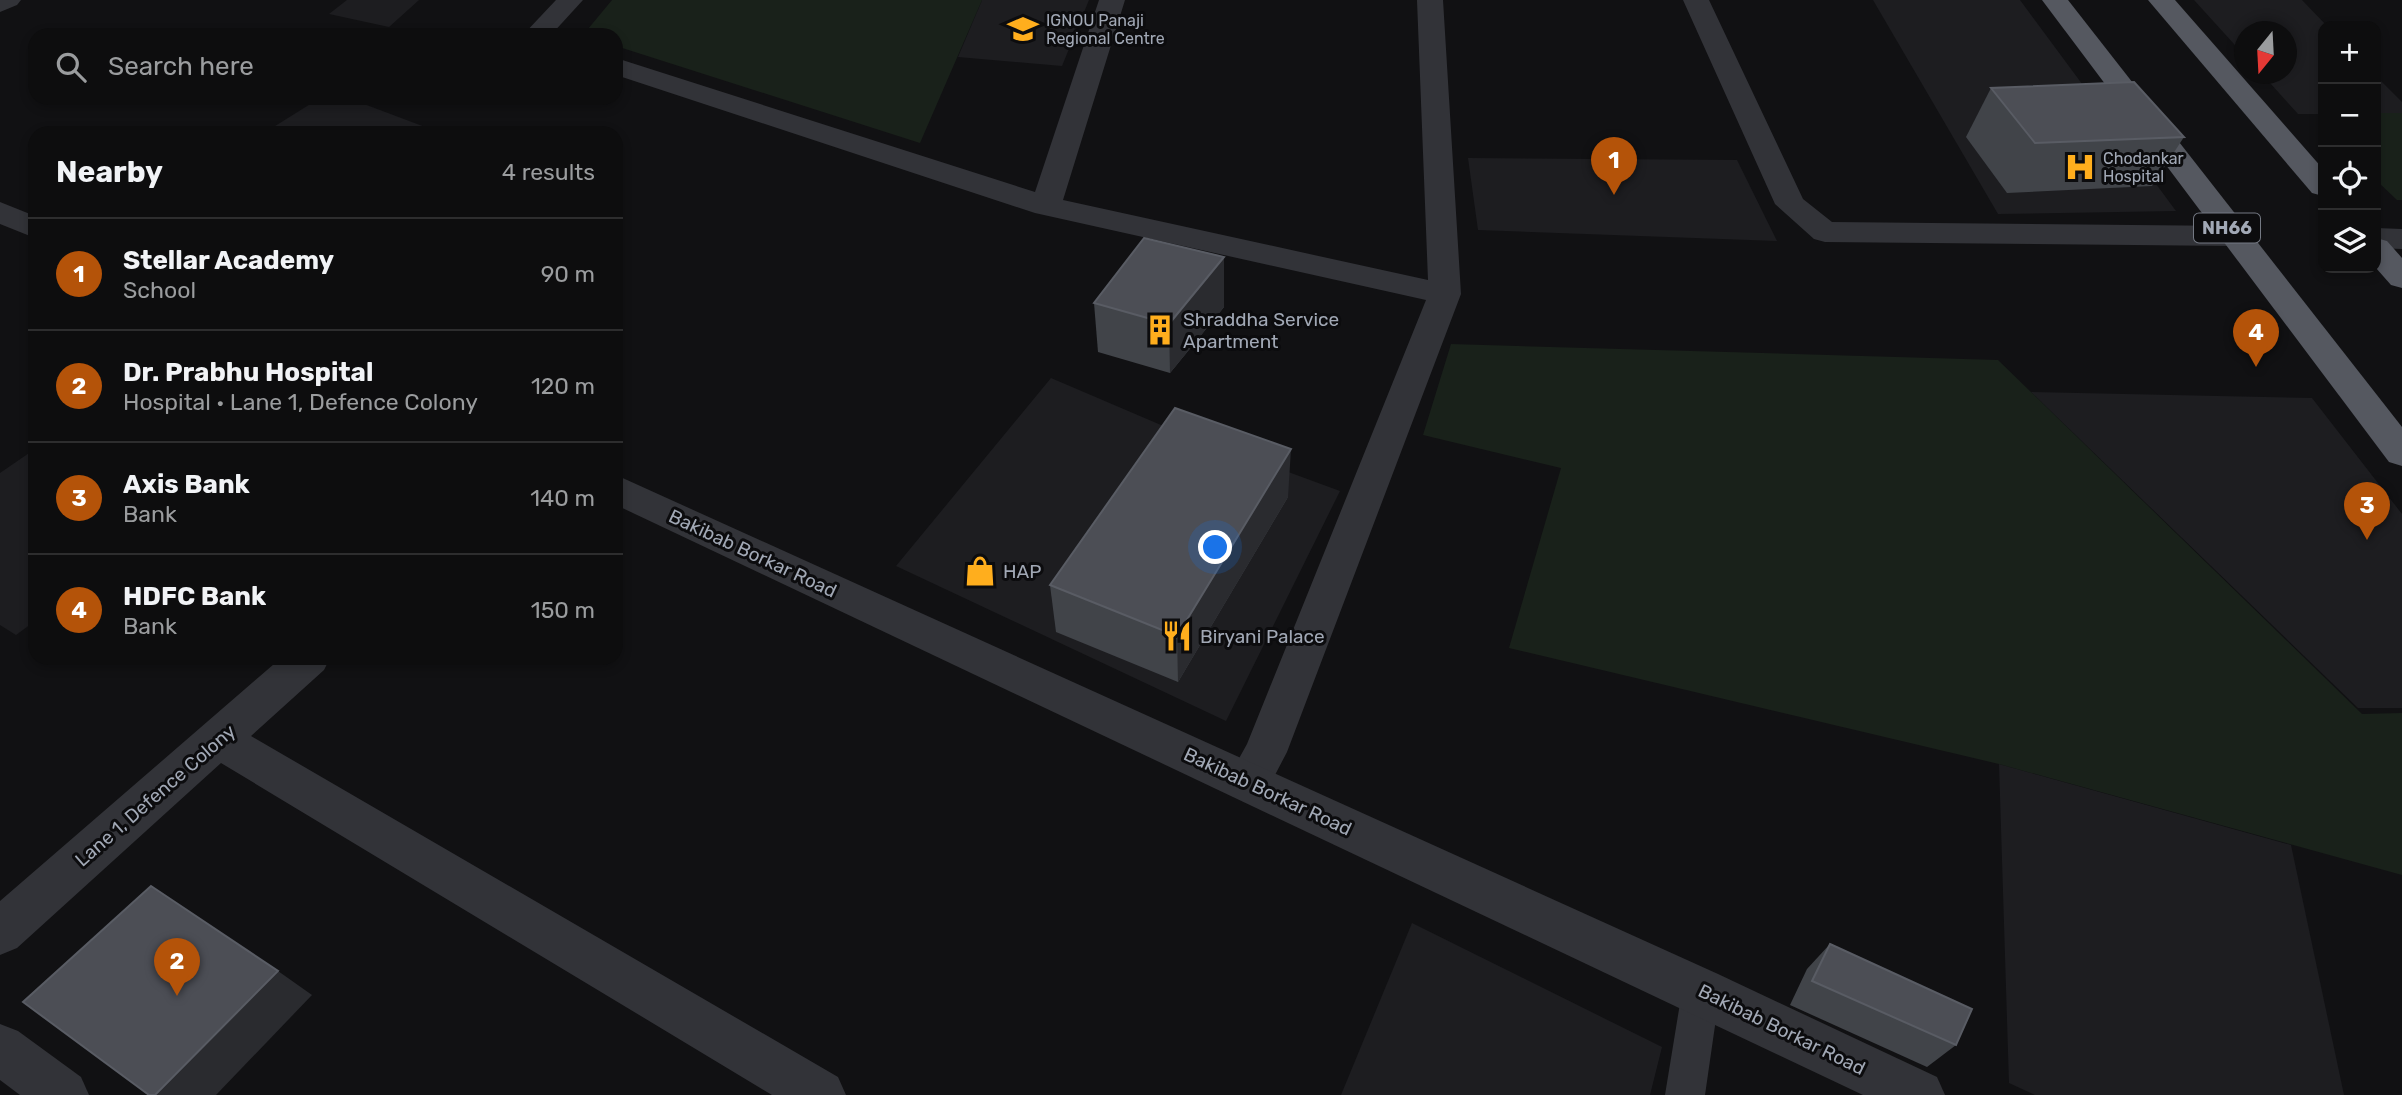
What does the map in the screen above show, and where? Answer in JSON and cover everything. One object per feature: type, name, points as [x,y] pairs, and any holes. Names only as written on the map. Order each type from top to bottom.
[{"type":"highway","name":"NH66","points":[[2055,0],[2402,453]]},
{"type":"highway","points":[[2161,0],[2318,181]]},
{"type":"highway","points":[[2381,254],[2402,278]]},
{"type":"street","points":[[0,4],[8,0]]},
{"type":"street","points":[[543,28],[570,0]]},
{"type":"street","points":[[1045,206],[1112,0]]},
{"type":"street","points":[[1248,782],[1265,752],[1445,294],[1430,0]]},
{"type":"street","points":[[1696,0],[1790,204],[1825,232],[2234,236]]},
{"type":"street","points":[[623,68],[1045,206],[1445,294]]},
{"type":"street","points":[[0,212],[28,225]]},
{"type":"street","points":[[2381,238],[2402,239]]},
{"type":"street","name":"Bakibab Borkar Road","points":[[623,492],[1701,990],[1919,1095]]},
{"type":"street","name":"Lane 1, Defence Colony","points":[[0,932],[301,665]]},
{"type":"street","points":[[218,739],[820,1095]]},
{"type":"street","points":[[0,1049],[63,1095]]},
{"type":"lane","points":[[1685,1095],[1701,990]]},
{"type":"shaded area","points":[[347,0],[419,0],[389,27],[329,14]]},
{"type":"shaded area","points":[[612,0],[982,0],[920,143],[623,48],[623,28],[589,28]]},
{"type":"shaded area","name":"IGNOU Panaji Regional Centre","points":[[982,0],[1089,0],[1062,66],[958,57]]},
{"type":"shaded area","points":[[1873,0],[2020,0],[2176,211],[1998,214]]},
{"type":"shaded area","points":[[2194,0],[2302,0],[2322,21],[2318,21],[2318,114],[2298,114],[2271,84],[2297,84],[2297,21],[2234,21],[2234,44]]},
{"type":"shaded area","points":[[2381,81],[2402,102],[2402,116],[2381,116]]},
{"type":"shaded area","points":[[309,105],[367,105],[422,126],[275,126]]},
{"type":"shaded area","points":[[2381,113],[2402,113],[2402,200],[2397,200],[2381,185]]},
{"type":"shaded area","points":[[1468,158],[1737,160],[1777,241],[1478,230]]},
{"type":"shaded area","points":[[1451,344],[1998,360],[2362,714],[2402,713],[2402,875],[1999,764],[1509,648],[1561,468],[1423,435]]},
{"type":"shaded area","points":[[1051,378],[1168,428],[1340,491],[1226,721],[896,566]]},
{"type":"shaded area","points":[[2031,392],[2312,398],[2402,514],[2402,708],[2358,708]]},
{"type":"shaded area","points":[[28,454],[28,626],[16,635],[0,625],[0,473]]},
{"type":"shaded area","points":[[1999,764],[2291,845],[2344,1095],[2035,1095],[2009,1083]]},
{"type":"shaded area","points":[[1412,923],[1662,1047],[1650,1095],[1341,1095]]},
{"type":"building","points":[[2134,82],[2184,137],[2035,143],[1991,88]]},
{"type":"building","points":[[1144,238],[1224,257],[1169,324],[1094,303]]},
{"type":"building","points":[[1175,408],[1291,449],[1177,636],[1050,585]]},
{"type":"building","points":[[151,886],[278,971],[155,1095],[149,1095],[23,1002]]},
{"type":"building","points":[[1830,944],[1972,1009],[1956,1045],[1812,981]]},
{"type":"place","name":"IGNOU Panaji Regional Centre","points":[[1023,29]]},
{"type":"place","name":"Chodankar Hospital","points":[[2080,167]]},
{"type":"place","name":"Stellar Academy","points":[[1614,195]]},
{"type":"place","name":"Shraddha Service Apartment","points":[[1160,330]]},
{"type":"place","name":"HDFC Bank","points":[[2256,367]]},
{"type":"place","name":"Axis Bank","points":[[2367,540]]},
{"type":"place","name":"HAP","points":[[980,571]]},
{"type":"place","name":"Biryani Palace","points":[[1177,636]]},
{"type":"place","name":"Dr. Prabhu Hospital","points":[[177,996]]}]
